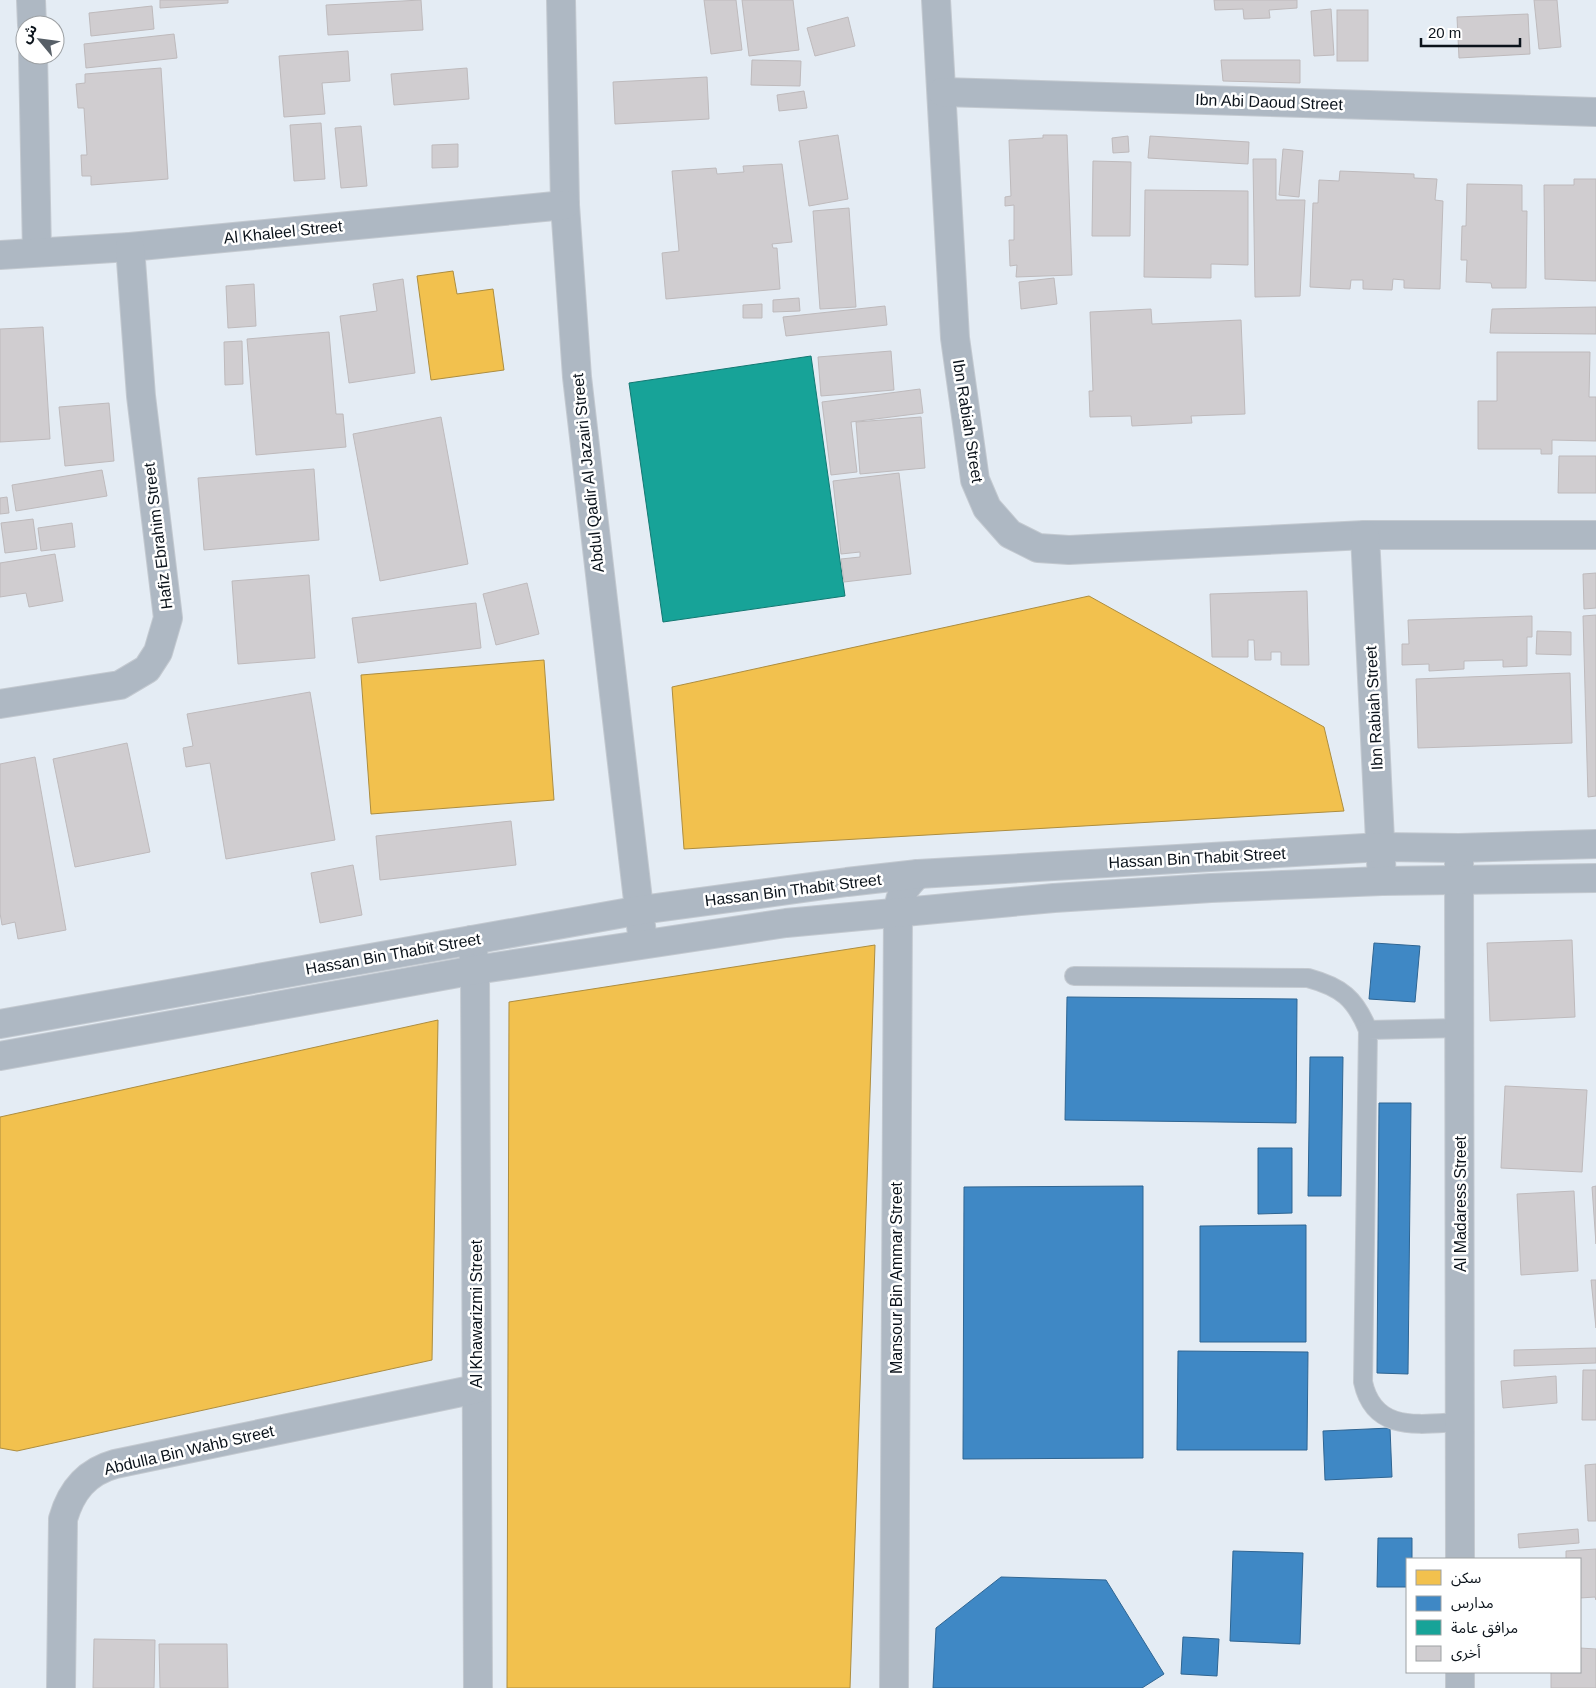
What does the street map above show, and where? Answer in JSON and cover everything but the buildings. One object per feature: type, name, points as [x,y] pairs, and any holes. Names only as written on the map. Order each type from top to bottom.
[{"type":"street","points":[[31,0],[32,15]]},
{"type":"street","name":"Abdul Qadir Al Jazairi Street","points":[[561,0],[565,204],[577,377],[644,943]]},
{"type":"street","name":"Ibn Rabiah Street","points":[[936,0],[955,338],[976,480],[987,508],[1010,534],[1038,548],[1069,550],[1365,535],[1596,535]]},
{"type":"street","points":[[33,65],[38,252]]},
{"type":"street","name":"Ibn Abi Daoud Street","points":[[942,92],[1596,112]]},
{"type":"street","name":"Al Khaleel Street","points":[[0,255],[130,247],[565,204]]},
{"type":"street","name":"Hafiz Ebrahim Street","points":[[0,704],[120,685],[147,669],[158,652],[168,618],[141,396],[130,247]]},
{"type":"street","name":"Ibn Rabiah Street","points":[[1365,535],[1382,847],[1382,881]]},
{"type":"street","name":"Hassan Bin Thabit Street","points":[[0,1024],[641,910],[847,882],[918,874],[1382,847],[1459,848],[1596,844]]},
{"type":"street","name":"Al Madaress Street","points":[[1459,848],[1460,1558]]},
{"type":"street","name":"Mansour Bin Ammar Street","points":[[894,1688],[898,911],[900,897],[907,884],[918,874]]},
{"type":"street","name":"Hassan Bin Thabit Street","points":[[0,1056],[475,970],[786,923],[898,911],[1064,897],[1382,881],[1596,878]]},
{"type":"street","name":"Al Khawarizmi Street","points":[[472,940],[475,970],[478,1688]]},
{"type":"street","name":"Abdulla Bin Wahb Street","points":[[61,1688],[63,1519],[68,1502],[78,1486],[91,1474],[115,1464],[476,1389]]},
{"type":"street","points":[[1460,1673],[1460,1688]]},
{"type":"lane","points":[[1074,976],[1308,978],[1329,983],[1347,995],[1360,1011],[1368,1030],[1363,1382],[1366,1394],[1372,1406],[1382,1415],[1394,1421],[1419,1424],[1460,1422]]},
{"type":"lane","points":[[1368,1030],[1460,1028]]}]
